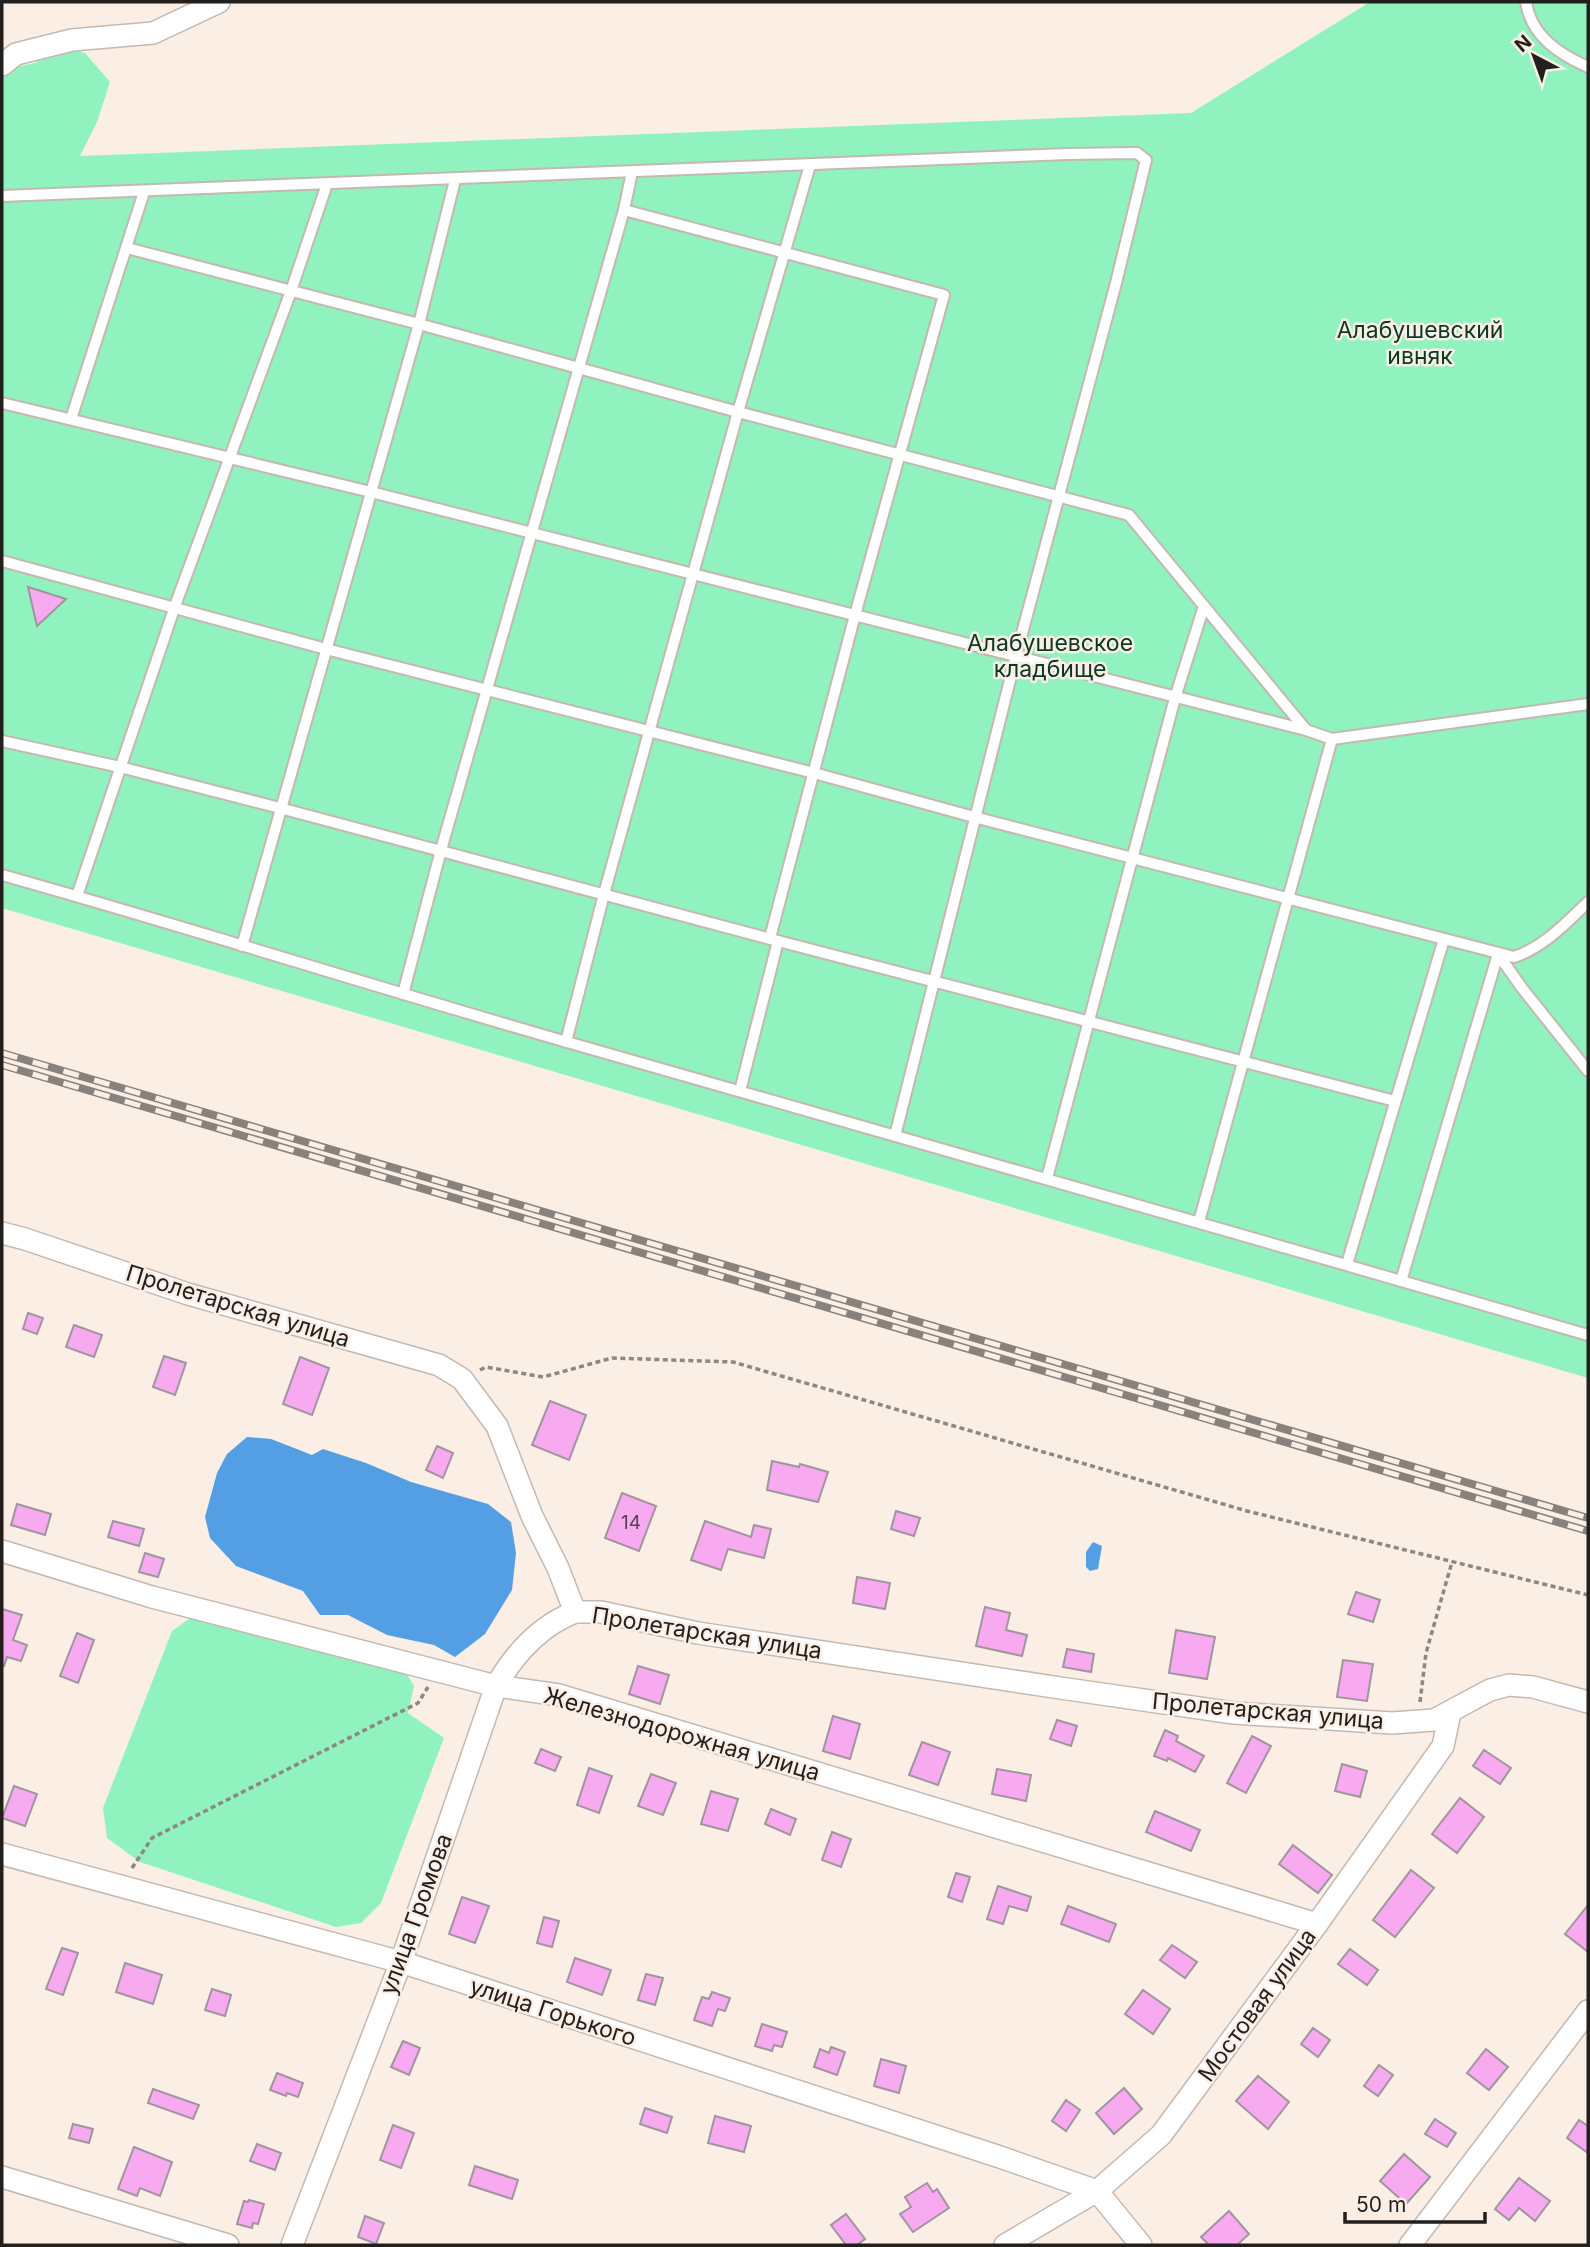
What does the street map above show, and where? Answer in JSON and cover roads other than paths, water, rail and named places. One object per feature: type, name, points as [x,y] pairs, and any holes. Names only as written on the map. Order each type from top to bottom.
[{"type":"street","points":[[2,65],[16,54],[72,40],[153,33],[219,2]]},
{"type":"street","name":"Пролетарская улица","points":[[2,1233],[188,1294],[439,1365],[463,1379],[497,1426],[532,1516],[558,1568],[575,1612],[601,1612],[698,1633],[1234,1713],[1392,1723],[1434,1720],[1490,1690],[1509,1685],[1533,1687],[1588,1702]]},
{"type":"street","name":"Железнодорожная улица","points":[[2,1551],[152,1597],[496,1686],[559,1695],[1317,1924]]},
{"type":"street","name":"улица Громова","points":[[292,2245],[401,1962],[496,1686],[528,1642],[555,1619],[575,1612]]},
{"type":"street","name":"Мостовая улица","points":[[1005,2245],[1097,2190],[1161,2135],[1317,1924],[1443,1746],[1450,1713]]},
{"type":"street","name":"улица Горького","points":[[2,1854],[401,1962],[1097,2190]]},
{"type":"street","points":[[1410,2245],[1588,2011]]},
{"type":"street","points":[[2,2177],[228,2245]]},
{"type":"street","points":[[1097,2190],[1141,2245]]},
{"type":"lane","points":[[1527,2],[1528,12],[1538,31],[1552,47],[1588,67]]},
{"type":"lane","points":[[2,196],[1137,153],[1146,160],[1116,283],[974,817],[895,1136]]},
{"type":"lane","points":[[566,1042],[604,894],[810,164]]},
{"type":"lane","points":[[402,994],[624,210],[632,172]]},
{"type":"lane","points":[[242,946],[419,324],[455,180]]},
{"type":"lane","points":[[76,896],[175,606],[291,291],[327,184]]},
{"type":"lane","points":[[71,419],[144,192]]},
{"type":"lane","points":[[624,210],[944,295],[898,453],[814,773],[740,1091]]},
{"type":"lane","points":[[127,248],[1129,515],[1306,730]]},
{"type":"lane","points":[[2,403],[370,492],[1306,730],[1332,739],[1588,704]]},
{"type":"lane","points":[[2,561],[326,649],[814,773],[1498,954],[1514,957],[1530,952],[1588,902]]},
{"type":"lane","points":[[1047,1178],[1175,698],[1204,606]]},
{"type":"lane","points":[[1199,1222],[1332,739]]},
{"type":"lane","points":[[2,741],[120,767],[280,808],[1242,1063],[1395,1101]]},
{"type":"lane","points":[[2,875],[566,1042],[1588,1335]]},
{"type":"lane","points":[[1347,1264],[1444,939]]},
{"type":"lane","points":[[1498,954],[1588,1071]]},
{"type":"lane","points":[[1401,1281],[1498,954]]},
{"type":"water","points":[[247,1437],[271,1439],[312,1455],[323,1449],[411,1482],[488,1504],[511,1522],[516,1553],[512,1590],[485,1634],[455,1657],[434,1645],[387,1635],[348,1615],[320,1615],[303,1591],[236,1566],[210,1538],[205,1517],[217,1473],[227,1454]]},
{"type":"water","points":[[1093,1542],[1102,1546],[1098,1569],[1090,1571],[1086,1567],[1086,1552]]},
{"type":"railway","points":[[2,1053],[1588,1518]]},
{"type":"railway","points":[[2,1065],[1588,1531]]},
{"type":"park label","name":"Алабушевский ивняк","points":[[1420,343]]},
{"type":"park label","name":"Алабушевское кладбище","points":[[1050,656]]}]
